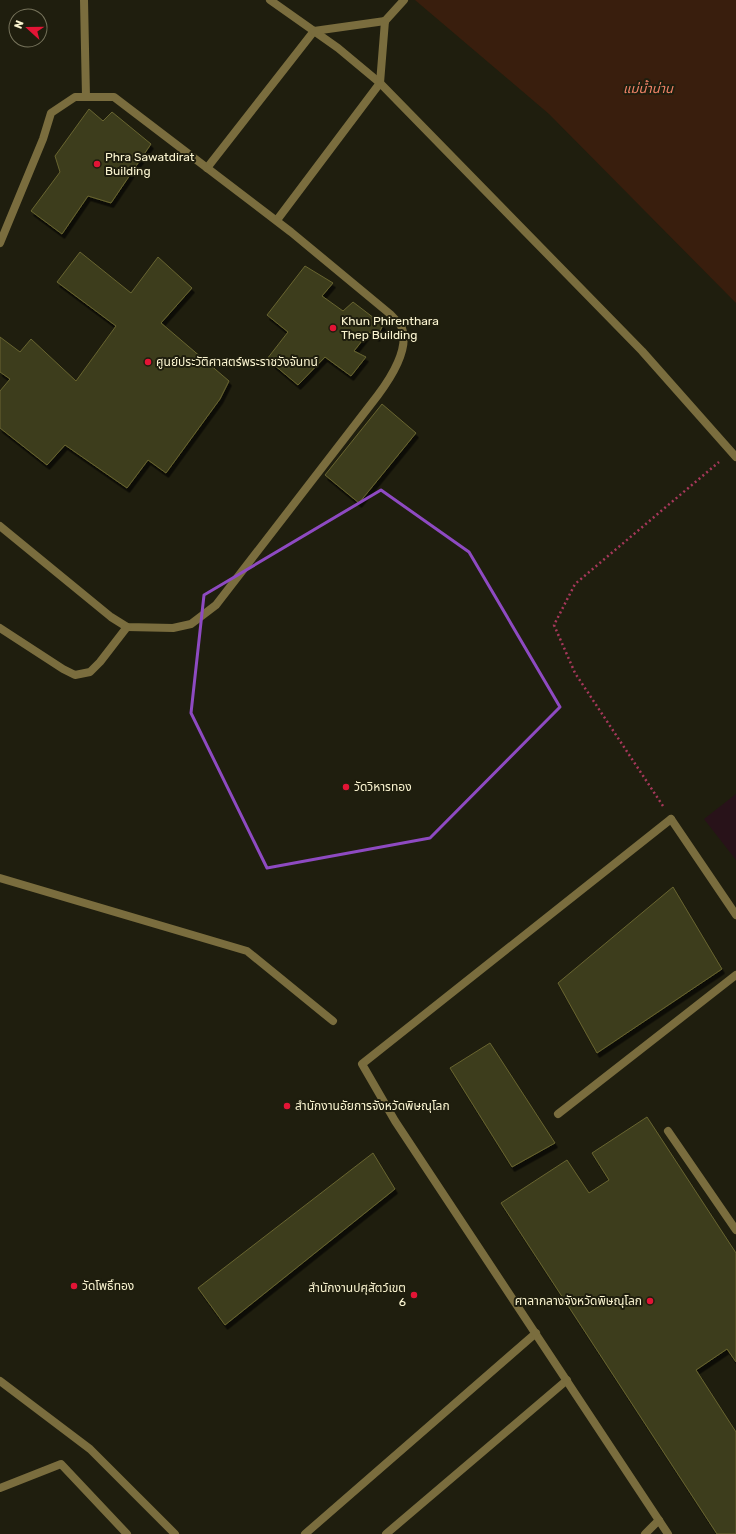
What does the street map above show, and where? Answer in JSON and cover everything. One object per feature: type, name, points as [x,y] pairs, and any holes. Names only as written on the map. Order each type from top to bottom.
[{"type":"street","points":[[84,0],[86,97]]},
{"type":"street","points":[[270,0],[358,64],[380,83],[642,351],[733,454]]},
{"type":"street","points":[[277,220],[380,83],[385,21],[404,0]]},
{"type":"street","points":[[207,168],[314,31],[385,21]]},
{"type":"street","points":[[0,243],[43,139],[51,113],[75,98],[114,97],[277,220],[390,314],[401,326],[402,336],[401,354],[397,366],[378,395],[216,605],[191,624],[174,628],[127,627],[111,617],[0,526]]},
{"type":"street","points":[[0,628],[63,669],[75,675],[90,672],[100,662],[127,627]]},
{"type":"street","points":[[668,1534],[395,1121],[362,1064],[671,818],[736,915]]},
{"type":"street","points":[[0,878],[247,951],[333,1021]]},
{"type":"street","points":[[558,1114],[736,975]]},
{"type":"street","points":[[668,1131],[736,1230]]},
{"type":"street","points":[[305,1534],[536,1333]]},
{"type":"street","points":[[386,1534],[567,1380]]},
{"type":"street","points":[[0,1381],[90,1449],[176,1534]]},
{"type":"street","points":[[0,1488],[61,1464],[127,1534]]},
{"type":"street","points":[[645,1534],[659,1520]]},
{"type":"path","points":[[671,818],[575,673],[554,625],[575,584],[733,454]]},
{"type":"highlighted area","points":[[381,490],[469,552],[560,707],[430,838],[267,868],[191,713],[204,595]]},
{"type":"shaded area","points":[[736,794],[736,860],[704,819]]},
{"type":"water","name":"แม่น้ำน่าน","points":[[415,0],[736,0],[736,303],[549,114]]},
{"type":"building","name":"Phra Sawatdirat Building","points":[[89,109],[103,121],[112,112],[151,144],[111,203],[88,196],[62,234],[31,211],[60,172],[55,156]]},
{"type":"building","name":"ศูนย์ประวัติศาสตร์พระราชวังจันทน์","points":[[80,252],[131,293],[158,257],[192,288],[161,323],[229,381],[220,399],[166,473],[148,460],[127,488],[65,445],[47,465],[0,428],[0,391],[10,379],[0,372],[0,337],[20,352],[31,339],[76,381],[116,326],[57,282]]},
{"type":"building","name":"Khun Phirenthara Thep Building","points":[[305,266],[333,283],[322,296],[343,311],[353,302],[383,325],[377,337],[369,332],[354,351],[366,357],[351,376],[325,357],[298,385],[267,359],[288,332],[267,315]]},
{"type":"building","points":[[382,404],[416,433],[359,503],[325,475]]},
{"type":"building","points":[[673,887],[722,969],[597,1053],[558,983]]},
{"type":"building","points":[[490,1043],[555,1143],[512,1167],[450,1068]]},
{"type":"building","name":"ศาลากลางจังหวัดพิษณุโลก","points":[[647,1117],[736,1253],[736,1362],[727,1349],[696,1370],[736,1432],[736,1534],[717,1534],[501,1203],[567,1160],[589,1193],[609,1180],[592,1153]]},
{"type":"building","points":[[373,1153],[395,1189],[225,1325],[198,1288]]},
{"type":"place","name":"Phra Sawatdirat Building","points":[[97,164]]},
{"type":"place","name":"Khun Phirenthara Thep Building","points":[[333,328]]},
{"type":"place","name":"ศูนย์ประวัติศาสตร์พระราชวังจันทน์","points":[[148,362]]},
{"type":"place","name":"วัดวิหารทอง","points":[[346,787]]},
{"type":"place","name":"สำนักงานอัยการจังหวัดพิษณุโลก","points":[[287,1106]]},
{"type":"place","name":"วัดโพธิ์ทอง","points":[[74,1286]]},
{"type":"place","name":"สำนักงานปศุสัตว์เขต 6","points":[[414,1295]]},
{"type":"place","name":"ศาลากลางจังหวัดพิษณุโลก","points":[[650,1301]]}]
